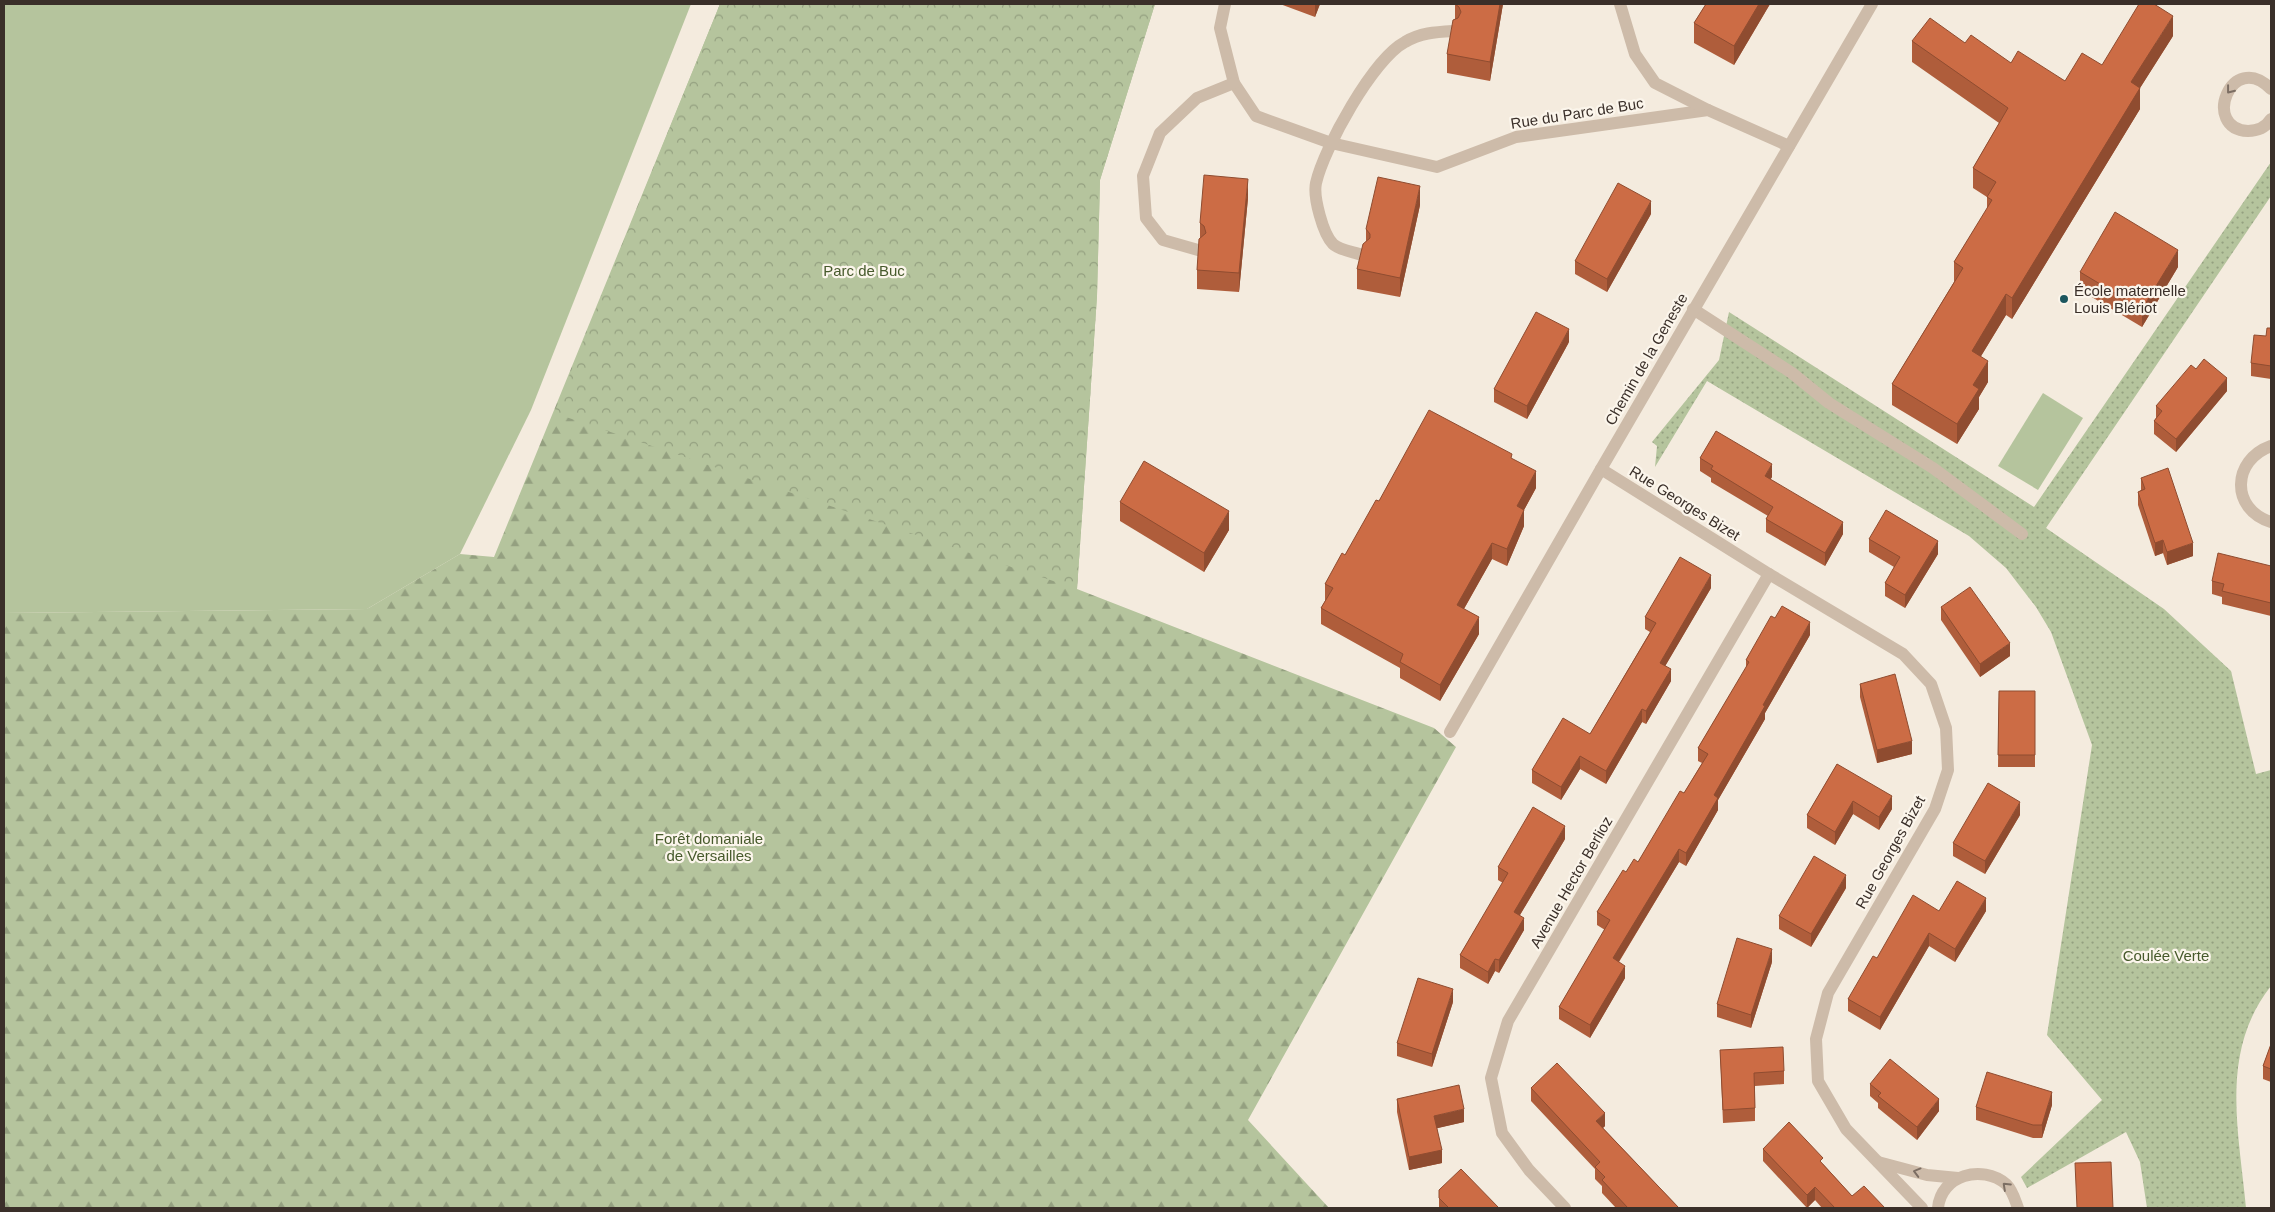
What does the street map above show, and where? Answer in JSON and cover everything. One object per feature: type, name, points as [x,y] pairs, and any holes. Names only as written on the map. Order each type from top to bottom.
[{"type":"street","name":"Rue du Parc de Buc","points":[[1225,4],[1220,28],[1234,83],[1256,116],[1331,143],[1437,167],[1516,137],[1708,110]]},
{"type":"street","points":[[1620,4],[1635,54],[1655,83],[1708,110],[1789,146]]},
{"type":"street","name":"Chemin de la Geneste","points":[[1450,732],[1872,4]]},
{"type":"street","points":[[1362,255],[1334,245],[1320,221],[1315,184],[1331,143],[1372,73],[1403,43],[1425,33],[1453,31]]},
{"type":"street","points":[[2269,82],[2249,78],[2233,84],[2227,91],[2223,108],[2231,123],[2246,131],[2263,128],[2271,119]]},
{"type":"street","points":[[1198,250],[1163,240],[1146,218],[1143,176],[1160,133],[1197,98],[1234,83]]},
{"type":"street","points":[[1694,309],[1792,373],[1829,403],[1933,468],[2022,534]]},
{"type":"street","points":[[2271,446],[2259,451],[2250,459],[2243,470],[2240,483],[2242,496],[2248,507],[2258,516],[2271,522]]},
{"type":"street","name":"Rue Georges Bizet","points":[[1601,469],[1769,574],[1903,654],[1931,684],[1946,728],[1948,770],[1935,809],[1828,993],[1816,1039],[1818,1081],[1846,1129],[1922,1208]]},
{"type":"street","name":"Avenue Hector Berlioz","points":[[1565,1208],[1529,1170],[1502,1134],[1491,1078],[1508,1022],[1769,574]]},
{"type":"street","points":[[1878,1162],[1927,1175],[1958,1178],[1970,1174],[1983,1173],[1996,1177],[2012,1192],[2018,1208]]},
{"type":"street","points":[[1938,1208],[1942,1194],[1958,1178]]},
{"type":"green space","points":[[4,4],[691,4],[531,410],[460,554],[367,609],[4,613]]},
{"type":"green space","name":"Forêt domaniale de Versailles","points":[[720,4],[1155,4],[1100,180],[1097,296],[1077,589],[1434,728],[1456,747],[1248,1120],[1329,1208],[4,1208],[4,613],[367,609],[460,554],[494,557]]},
{"type":"green space","name":"Parc de Buc","points":[[720,4],[1155,4],[1100,180],[1097,296],[1077,589],[554,413]]},
{"type":"green space","name":"Coulée Verte","points":[[2271,162],[2271,196],[2046,528],[2164,609],[2231,671],[2256,774],[2271,770],[2271,986],[2255,1011],[2244,1038],[2238,1065],[2236,1093],[2246,1208],[2147,1208],[2140,1162],[2126,1132],[2027,1188],[2021,1177],[2102,1100],[2047,1035],[2092,745],[2051,632],[2036,607],[2006,568],[1969,536],[1707,381],[1655,467],[1657,446],[1652,442],[1719,360],[1729,312],[2034,507]]},
{"type":"green space","points":[[2043,393],[2083,418],[2038,490],[1998,466]]},
{"type":"building","points":[[1455,4],[1500,4],[1490,62],[1447,54],[1453,20],[1458,18],[1461,12]]},
{"type":"building","points":[[1706,4],[1759,4],[1734,46],[1694,23]]},
{"type":"building","points":[[2139,4],[2154,4],[2173,16],[2131,82],[2140,88],[2012,298],[2006,294],[1972,351],[1988,361],[1973,385],[1979,389],[1957,424],[1892,384],[1963,268],[1954,262],[1992,200],[1987,197],[1996,182],[1973,168],[2008,108],[1912,41],[1930,18],[1965,43],[1971,35],[2011,63],[2018,51],[2065,81],[2082,53],[2102,65]]},
{"type":"building","points":[[1204,175],[1248,179],[1239,273],[1197,270],[1199,239],[1206,233],[1204,226],[1200,223]]},
{"type":"building","points":[[1378,177],[1420,186],[1400,278],[1357,269],[1363,244],[1370,238],[1370,234],[1366,229]]},
{"type":"building","points":[[1618,183],[1651,201],[1607,279],[1575,261]]},
{"type":"building","points":[[2115,212],[2178,250],[2142,309],[2080,272]]},
{"type":"building","points":[[1536,312],[1569,329],[1527,406],[1494,389]]},
{"type":"building","points":[[2267,328],[2271,328],[2271,366],[2251,363],[2254,335],[2266,336]]},
{"type":"building","points":[[2204,359],[2227,378],[2176,439],[2154,421],[2162,411],[2156,406],[2191,365],[2196,369]]},
{"type":"building","points":[[1429,410],[1512,454],[1511,458],[1536,471],[1517,506],[1524,510],[1507,549],[1492,543],[1457,605],[1479,617],[1440,685],[1400,662],[1403,654],[1321,608],[1333,588],[1325,584],[1342,553],[1345,555],[1376,500],[1379,501]]},
{"type":"building","points":[[1716,431],[1772,464],[1765,476],[1843,522],[1825,553],[1766,519],[1773,507],[1711,469],[1713,466],[1700,458]]},
{"type":"building","points":[[1144,461],[1229,511],[1204,553],[1120,502]]},
{"type":"building","points":[[2168,468],[2193,543],[2167,552],[2163,540],[2155,543],[2138,492],[2145,489],[2141,478]]},
{"type":"building","points":[[1886,510],[1938,541],[1905,595],[1885,583],[1900,557],[1869,539]]},
{"type":"building","points":[[2218,553],[2271,566],[2271,603],[2222,591],[2224,584],[2212,581]]},
{"type":"building","points":[[1680,557],[1711,575],[1660,663],[1671,669],[1646,711],[1642,709],[1606,771],[1580,756],[1561,787],[1532,770],[1563,718],[1590,734],[1656,623],[1645,617]]},
{"type":"building","points":[[1970,587],[2010,643],[1980,664],[1941,607]]},
{"type":"building","points":[[1782,606],[1810,622],[1714,795],[1718,798],[1686,853],[1679,849],[1613,958],[1625,966],[1590,1025],[1559,1007],[1610,920],[1597,912],[1623,870],[1626,872],[1634,859],[1638,862],[1680,791],[1684,793],[1708,754],[1698,748],[1749,662],[1746,660],[1771,616],[1775,618]]},
{"type":"building","points":[[1895,674],[1912,741],[1877,750],[1860,684]]},
{"type":"building","points":[[1999,691],[2035,691],[2035,755],[1998,755]]},
{"type":"building","points":[[1837,764],[1892,796],[1879,817],[1853,801],[1835,832],[1807,815]]},
{"type":"building","points":[[1988,783],[2020,802],[1985,861],[1953,843]]},
{"type":"building","points":[[1533,807],[1565,826],[1514,912],[1524,918],[1499,960],[1495,959],[1488,972],[1460,955],[1508,873],[1498,867]]},
{"type":"building","points":[[1814,856],[1846,875],[1811,934],[1779,916]]},
{"type":"building","points":[[1957,881],[1986,898],[1955,949],[1929,933],[1880,1017],[1848,999],[1873,956],[1877,958],[1913,895],[1939,911]]},
{"type":"building","points":[[1737,938],[1772,949],[1751,1015],[1717,1004]]},
{"type":"building","points":[[1418,978],[1453,989],[1432,1054],[1397,1043]]},
{"type":"building","points":[[2271,1044],[2271,1069],[2263,1066]]},
{"type":"building","points":[[1783,1047],[1784,1071],[1754,1073],[1755,1108],[1723,1110],[1720,1050]]},
{"type":"building","points":[[1890,1059],[1939,1099],[1917,1127],[1878,1096],[1881,1093],[1870,1084]]},
{"type":"building","points":[[1557,1063],[1605,1113],[1596,1121],[1679,1208],[1628,1208],[1602,1180],[1605,1177],[1595,1167],[1600,1162],[1531,1088]]},
{"type":"building","points":[[1987,1072],[2052,1092],[2042,1125],[2033,1125],[1976,1107]]},
{"type":"building","points":[[1459,1085],[1464,1109],[1434,1116],[1442,1150],[1409,1157],[1397,1099]]},
{"type":"building","points":[[1789,1122],[1823,1158],[1820,1161],[1852,1196],[1864,1186],[1885,1208],[1835,1208],[1815,1187],[1807,1195],[1763,1149]]},
{"type":"building","points":[[2111,1162],[2113,1208],[2077,1208],[2075,1163]]},
{"type":"building","points":[[1461,1169],[1499,1208],[1449,1208],[1439,1198],[1439,1190]]},
{"type":"place","name":"École maternelle Louis Blériot","points":[[2064,299]]}]
